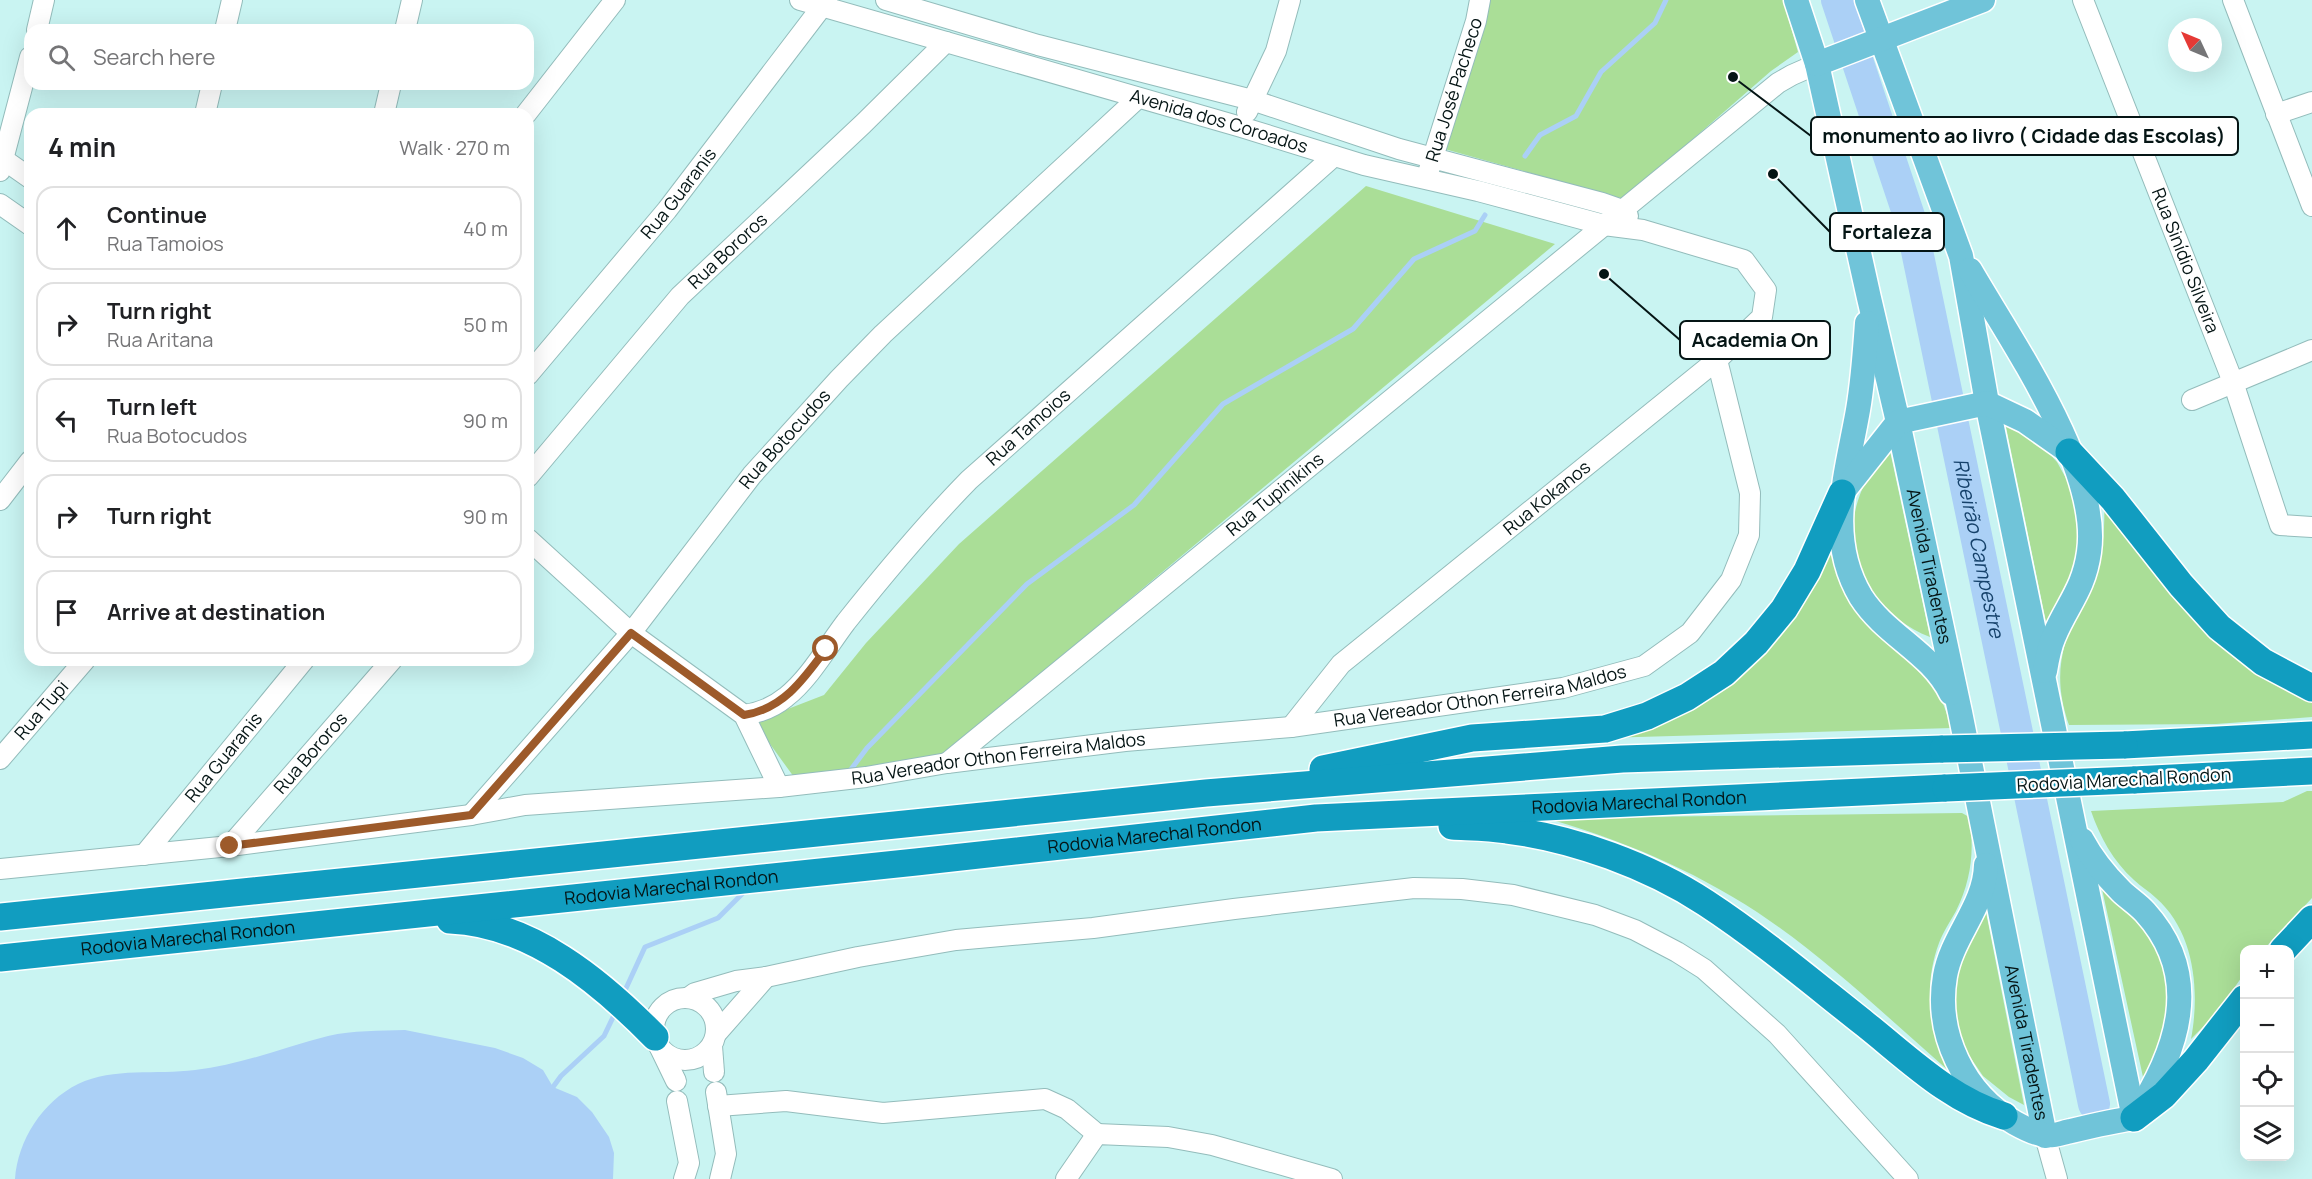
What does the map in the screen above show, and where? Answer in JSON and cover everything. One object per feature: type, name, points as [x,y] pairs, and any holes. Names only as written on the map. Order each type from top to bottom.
[{"type":"highway","points":[[2069,452],[2113,500],[2181,585],[2219,627],[2263,662],[2312,688]]},
{"type":"highway","points":[[1206,793],[1472,738],[1605,729],[1647,716],[1687,697],[1724,673],[1756,643],[1784,609],[1807,571],[1842,493]]},
{"type":"highway","name":"Rodovia Marechal Rondon","points":[[0,917],[1206,793],[1622,759],[2124,745],[2312,735]]},
{"type":"highway","name":"Rodovia Marechal Rondon","points":[[0,958],[1316,818],[2312,771]]},
{"type":"highway","points":[[1316,818],[1508,830],[1576,844],[1642,868],[1714,909],[1947,1090],[1983,1110],[2004,1116]]},
{"type":"highway","points":[[2288,945],[2312,919]]},
{"type":"highway","points":[[350,920],[454,920],[479,923],[507,931],[542,948],[593,980],[658,1042]]},
{"type":"highway","points":[[2126,1119],[2164,1095],[2196,1060],[2240,1004]]},
{"type":"main road","name":"Avenida Tiradentes","points":[[1796,0],[1820,64],[1869,298],[1901,421],[1986,843],[2052,1135]]},
{"type":"main road","points":[[1867,0],[1879,42],[1961,256],[2054,416],[2087,502],[2090,526],[2089,551],[2081,583],[2048,654],[2045,692]]},
{"type":"main road","points":[[1820,64],[1983,0]]},
{"type":"main road","points":[[1961,256],[1981,404],[2073,821],[2126,1119]]},
{"type":"main road","points":[[1869,298],[1858,408],[1842,493],[1840,520],[1843,546],[1850,572],[1861,596],[1876,618],[1934,668],[1949,689],[1960,712]]},
{"type":"main road","points":[[1842,493],[1901,421],[1981,404],[2025,422],[2069,452]]},
{"type":"main road","points":[[1986,843],[1985,879],[1974,912],[1951,952],[1945,975],[1944,1021],[1958,1065],[1986,1102],[2024,1128],[2052,1135],[2126,1119],[2153,1089],[2168,1057],[2180,1006],[2178,971],[2166,938],[2144,911],[2102,871],[2073,821]]},
{"type":"street","points":[[38,24],[44,0]]},
{"type":"street","points":[[226,24],[232,0]]},
{"type":"street","points":[[406,24],[412,0]]},
{"type":"street","points":[[531,108],[615,0]]},
{"type":"street","name":"Avenida dos Coroados","points":[[800,0],[825,3],[946,42],[1334,156],[1604,225],[1643,230],[1744,260]]},
{"type":"street","name":"Avenida dos Coroados","points":[[886,0],[1038,45],[1252,100],[1399,149],[1602,203],[1622,210],[1643,230]]},
{"type":"street","points":[[1240,127],[1275,51],[1290,0]]},
{"type":"street","name":"Rua José Pacheco","points":[[1426,179],[1476,21],[1480,0]]},
{"type":"street","name":"Rua Sinídio Silveira","points":[[2083,0],[2233,382],[2280,525],[2312,527]]},
{"type":"street","points":[[2233,0],[2312,206]]},
{"type":"street","name":"Rua Guaranis","points":[[534,368],[667,210],[825,3]]},
{"type":"street","name":"Rua Bororos","points":[[534,470],[680,296],[863,124],[946,42]]},
{"type":"street","name":"Rua Tupinikins","points":[[947,763],[1778,83],[1820,64]]},
{"type":"street","points":[[24,79],[1,163],[24,175]]},
{"type":"street","points":[[206,108],[211,90]]},
{"type":"street","points":[[386,108],[390,90]]},
{"type":"street","name":"Rua Botocudos","points":[[471,815],[631,633],[752,475],[839,379],[882,334],[1138,98]]},
{"type":"street","points":[[2276,114],[2312,102]]},
{"type":"street","name":"Rua Tamoios","points":[[744,715],[771,706],[786,697],[904,552],[969,480],[1334,156]]},
{"type":"street","points":[[0,204],[24,221]]},
{"type":"street","name":"Rua Kokanos","points":[[1291,727],[1341,664],[1718,360],[1762,317],[1766,290],[1744,260]]},
{"type":"street","points":[[2192,400],[2312,350]]},
{"type":"street","name":"Rua Vereador Othon Ferreira Maldos","points":[[0,869],[230,846],[471,815],[525,805],[779,787],[1125,741],[1291,727],[1563,688],[1644,666],[1690,633],[1731,580],[1749,535],[1750,493],[1718,360]]},
{"type":"street","points":[[0,500],[24,469]]},
{"type":"street","points":[[534,544],[631,633],[744,715],[779,787]]},
{"type":"street","name":"Rua Tupi","points":[[0,759],[80,666]]},
{"type":"street","name":"Rua Guaranis","points":[[144,855],[299,666]]},
{"type":"street","name":"Rua Bororos","points":[[230,846],[387,666]]},
{"type":"street","points":[[688,998],[694,993],[736,981],[956,940],[1094,928],[1414,888],[1462,889],[1513,895],[1595,915],[1635,930],[1704,969],[1776,1034],[1908,1179]]},
{"type":"street","points":[[658,1042],[669,1056],[681,1060],[704,1055],[766,977]]},
{"type":"street","points":[[676,1081],[658,1042],[655,1025],[659,1013],[668,1004],[678,999],[688,998],[702,1003],[711,1011],[716,1022],[714,1072]]},
{"type":"street","points":[[720,1179],[726,1154],[717,1099],[786,1101],[884,1113],[1045,1099],[1067,1109],[1097,1134],[1168,1137],[1212,1145],[1332,1179]]},
{"type":"street","points":[[677,1101],[689,1163],[684,1179]]},
{"type":"street","points":[[1066,1179],[1097,1134]]},
{"type":"street","points":[[2052,1135],[2057,1179]]},
{"type":"green space","points":[[1484,0],[1783,0],[1798,52],[1771,71],[1624,199],[1441,148]]},
{"type":"green space","points":[[1366,186],[1555,244],[942,756],[799,784],[754,722],[824,695],[866,643],[959,544]]},
{"type":"green space","points":[[2005,422],[2046,450],[2057,462],[2073,491],[2078,506],[2079,559],[2058,608],[2046,622]]},
{"type":"green space","points":[[1890,451],[1930,637],[1891,613],[1864,579],[1856,559],[1853,538],[1854,515],[1861,492],[1870,475]]},
{"type":"green space","points":[[2104,499],[2164,586],[2200,626],[2220,645],[2312,701],[2312,717],[2216,724],[2069,725],[2061,693],[2061,664],[2073,621],[2098,568],[2104,534]]},
{"type":"green space","points":[[1828,538],[1837,576],[1856,610],[1923,670],[1941,698],[1952,728],[1602,738],[1681,713]]},
{"type":"green space","points":[[2312,791],[2312,898],[2268,945],[2240,945],[2240,980],[2215,1015],[2191,1039],[2195,1002],[2192,964],[2187,945],[2169,912],[2126,873],[2114,857],[2091,811],[2283,802]]},
{"type":"green space","points":[[1962,813],[1969,817],[1971,829],[1968,877],[1961,900],[1939,943],[1934,959],[1930,992],[1937,1041],[1950,1072],[1832,968],[1783,930],[1732,896],[1681,869],[1628,846],[1545,818]]},
{"type":"green space","points":[[2102,889],[2117,898],[2143,921],[2167,968],[2170,1017],[2153,1063],[2143,1077]]},
{"type":"green space","points":[[1986,912],[2024,1105],[2009,1097],[1983,1076],[1964,1048],[1958,1033],[1953,984],[1976,924]]},
{"type":"water","points":[[405,1030],[495,1048],[523,1058],[543,1070],[553,1087],[577,1097],[592,1112],[609,1137],[614,1153],[613,1179],[15,1179],[21,1150],[34,1124],[53,1101],[78,1084],[121,1073],[212,1068],[337,1034]]},
{"type":"waterway","points":[[1525,156],[1540,135],[1576,116],[1601,72],[1655,23],[1666,0]]},
{"type":"waterway","name":"Ribeirão Campestre","points":[[1837,0],[1911,222],[2094,1104]]},
{"type":"waterway","points":[[849,772],[867,748],[1027,584],[1134,505],[1223,404],[1353,329],[1414,259],[1475,231],[1485,215]]},
{"type":"waterway","points":[[622,997],[645,947],[718,918],[742,894]]},
{"type":"waterway","points":[[553,1087],[561,1076],[604,1036],[616,1011]]},
{"type":"place","name":"monumento ao livro ( Cidade das Escolas)","points":[[1733,77]]},
{"type":"place","name":"Fortaleza","points":[[1773,174]]},
{"type":"place","name":"Academia On","points":[[1604,274]]},
{"type":"route","points":[[230,846],[471,815],[631,633],[744,715],[771,706],[786,697],[826,649]]}]
